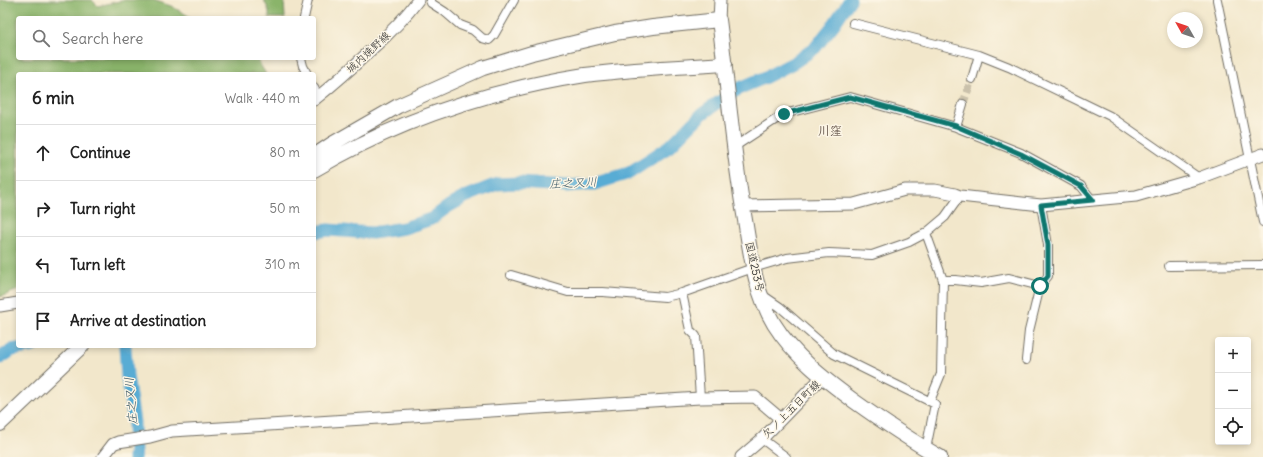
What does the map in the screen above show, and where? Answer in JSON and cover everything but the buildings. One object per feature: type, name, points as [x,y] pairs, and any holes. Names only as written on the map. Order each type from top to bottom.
[{"type":"highway","name":"国道253号","points":[[719,20],[742,206],[753,268],[759,292],[774,324],[801,358],[822,377],[873,414],[940,457]]},
{"type":"highway","points":[[316,155],[398,106],[483,68],[532,53],[615,32],[719,20]]},
{"type":"highway","points":[[316,169],[328,161],[414,120],[497,93],[586,75],[725,64]]},
{"type":"highway","points":[[0,424],[80,348]]},
{"type":"street","points":[[304,16],[308,0]]},
{"type":"street","name":"城内焼野線","points":[[316,94],[354,67],[403,19],[418,0]]},
{"type":"street","points":[[430,0],[431,3],[445,12],[460,25],[473,30],[482,38],[489,40],[494,35],[514,0]]},
{"type":"street","points":[[719,20],[720,0]]},
{"type":"street","points":[[1217,0],[1263,222]]},
{"type":"street","points":[[854,23],[979,55],[1009,67],[1110,116],[1199,178]]},
{"type":"street","points":[[972,79],[979,55]]},
{"type":"street","points":[[301,60],[302,66],[306,72]]},
{"type":"street","points":[[734,147],[784,114],[850,97],[956,126],[1021,154],[1081,186],[1093,200]]},
{"type":"street","points":[[956,126],[963,104]]},
{"type":"street","points":[[742,206],[854,204],[905,190],[935,190],[960,196],[1041,205],[1136,196],[1199,178],[1263,154]]},
{"type":"street","points":[[511,275],[568,292],[603,292],[665,297],[682,293],[753,268],[787,258],[829,253],[872,255],[909,242],[926,232],[945,217],[960,196]]},
{"type":"street","points":[[1026,360],[1029,331],[1040,286],[1048,276],[1048,245],[1041,205]]},
{"type":"street","points":[[926,232],[943,280],[941,374],[930,401]]},
{"type":"street","points":[[1169,266],[1263,265]]},
{"type":"street","points":[[943,280],[981,283],[1008,278],[1040,286]]},
{"type":"street","points":[[759,292],[780,307],[834,354],[935,404],[926,449]]},
{"type":"street","points":[[682,293],[690,330],[696,336],[700,398]]},
{"type":"street","points":[[0,306],[16,303]]},
{"type":"street","name":"欠ノ上五日町線","points":[[741,457],[762,439],[822,377]]},
{"type":"street","points":[[103,457],[113,444],[118,442],[150,437],[172,431],[700,398],[755,397],[781,419]]},
{"type":"street","points":[[762,439],[786,457]]},
{"type":"green space","points":[[0,0],[92,0],[98,6],[124,0],[153,0],[171,6],[188,16],[16,16],[16,60],[257,60],[265,72],[16,72],[16,291],[0,297]]},
{"type":"green space","points":[[264,0],[284,0],[285,16],[269,16],[269,11]]},
{"type":"waterway","name":"庄之又川","points":[[316,232],[328,230],[372,233],[404,228],[431,219],[465,197],[497,184],[519,183],[567,186],[594,184],[629,173],[670,146],[702,114],[732,93],[795,62],[815,48],[834,24],[850,0]]},
{"type":"waterway","points":[[0,358],[12,350],[22,348]]},
{"type":"waterway","name":"庄之又川","points":[[125,348],[127,376],[134,422],[134,457]]},
{"type":"tunnel","points":[[963,104],[972,79]]},
{"type":"district","name":"川窪","points":[[830,131]]},
{"type":"route","points":[[784,114],[850,97],[956,126],[1021,154],[1081,186],[1093,200],[1041,205],[1048,245],[1048,276],[1040,286]]}]
